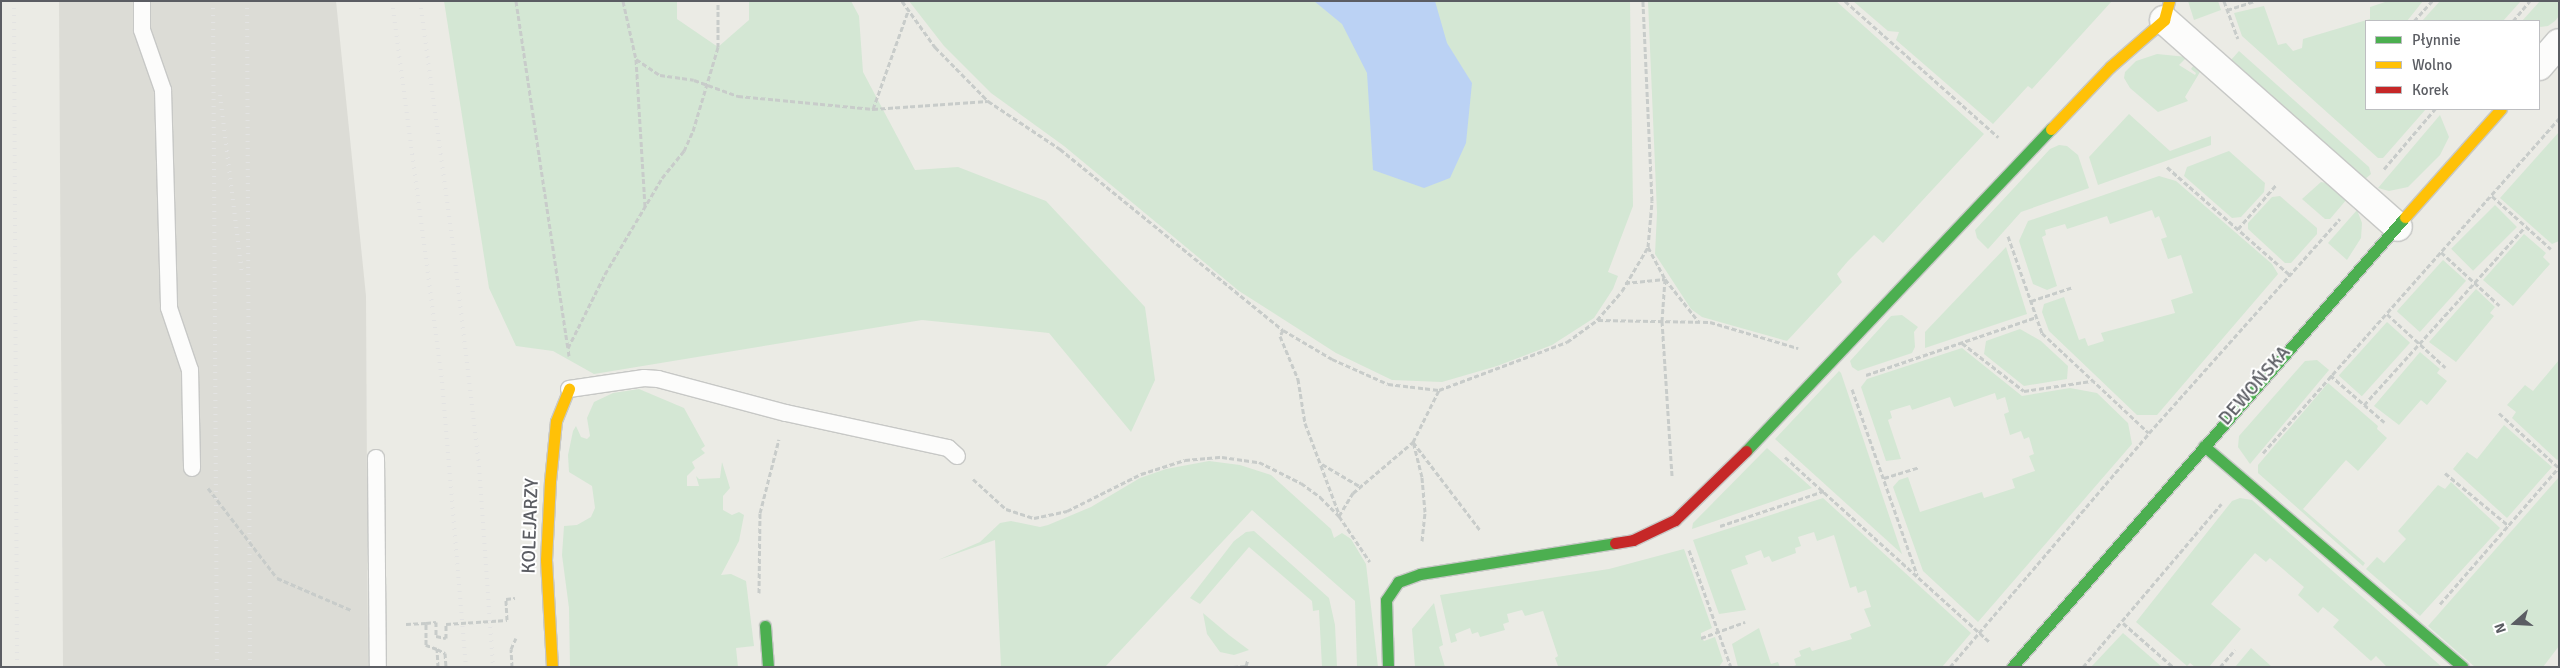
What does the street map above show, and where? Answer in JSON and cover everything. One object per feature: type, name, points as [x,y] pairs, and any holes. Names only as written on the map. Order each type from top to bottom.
[{"type":"street","points":[[1388,667],[1385,630],[1386,600],[1390,589],[1398,582],[1420,574],[1633,540],[1662,529],[1718,481],[2022,159],[2166,11],[2398,227]]},
{"type":"street","points":[[2540,65],[2559,44]]},
{"type":"street","name":"DEWOŃSKA","points":[[2014,665],[2500,110]]},
{"type":"street","name":"KOLEJARZY","points":[[552,667],[546,560],[550,481],[556,421],[569,389]]},
{"type":"street","points":[[2204,446],[2463,667]]},
{"type":"street","points":[[765,626],[768,667]]},
{"type":"lane","points":[[142,1],[142,30],[163,90],[169,308],[190,370],[192,468]]},
{"type":"lane","points":[[569,389],[644,378],[658,379],[786,413],[948,448],[957,456]]},
{"type":"lane","points":[[376,458],[378,667]]},
{"type":"path","points":[[516,1],[568,348],[569,389]]},
{"type":"path","points":[[623,1],[636,59],[645,210]]},
{"type":"path","points":[[568,348],[624,240],[645,210],[662,178],[684,151],[708,84],[718,47],[718,1]]},
{"type":"path","points":[[902,1],[935,47],[988,102],[1060,149],[1283,330],[1332,359],[1388,384],[1439,390],[1567,342],[1597,320],[1622,292],[1624,284],[1648,247],[1652,201],[1643,1]]},
{"type":"path","points":[[1845,1],[2022,159]]},
{"type":"path","points":[[2227,10],[2254,1]]},
{"type":"path","points":[[2415,20],[2432,1]]},
{"type":"path","points":[[2514,20],[2530,1]]},
{"type":"path","points":[[873,109],[908,11]]},
{"type":"path","points":[[636,59],[660,74],[708,84],[738,96],[873,109],[988,102]]},
{"type":"path","points":[[1950,667],[2149,433],[2362,195],[2434,110]]},
{"type":"path","points":[[2083,667],[2123,623],[2242,478],[2330,375],[2387,314],[2559,118]]},
{"type":"path","points":[[2553,124],[2559,124]]},
{"type":"path","points":[[2167,167],[2290,275]]},
{"type":"path","points":[[2238,229],[2276,185]]},
{"type":"path","points":[[2492,196],[2551,250]]},
{"type":"path","points":[[2364,405],[2525,227]]},
{"type":"path","points":[[2008,236],[2042,333],[2149,433]]},
{"type":"path","points":[[1648,247],[1665,279],[1699,322]]},
{"type":"path","points":[[2440,252],[2499,305]]},
{"type":"path","points":[[1624,284],[1665,279]]},
{"type":"path","points":[[1665,279],[1662,321],[1672,484]]},
{"type":"path","points":[[2031,301],[2073,287]]},
{"type":"path","points":[[2387,314],[2445,367]]},
{"type":"path","points":[[1849,381],[2036,317]]},
{"type":"path","points":[[1597,320],[1710,322],[1842,360],[1918,575]]},
{"type":"path","points":[[1283,330],[1280,336],[1298,379],[1305,423],[1322,464],[1339,516]]},
{"type":"path","points":[[1962,342],[2024,391],[2092,380]]},
{"type":"path","points":[[2330,375],[2384,422]]},
{"type":"path","points":[[1339,516],[1361,487],[1413,442],[1439,390]]},
{"type":"path","points":[[2418,629],[2559,468],[2499,412]]},
{"type":"path","points":[[765,626],[758,585],[760,513],[786,413]]},
{"type":"path","points":[[1761,435],[1918,575],[2014,665]]},
{"type":"path","points":[[1413,442],[1487,538],[1495,562]]},
{"type":"path","points":[[1413,442],[1422,477],[1425,512],[1420,574]]},
{"type":"path","points":[[957,456],[992,498],[1006,509],[1034,518],[1067,511],[1124,481],[1170,465],[1222,457],[1258,462],[1275,468],[1302,483],[1339,516],[1390,589]]},
{"type":"path","points":[[1322,464],[1361,487]]},
{"type":"path","points":[[1884,478],[1919,467]]},
{"type":"path","points":[[192,468],[277,578],[378,623]]},
{"type":"path","points":[[2446,473],[2509,526]]},
{"type":"path","points":[[1712,528],[1824,491]]},
{"type":"path","points":[[1689,549],[1731,667]]},
{"type":"path","points":[[446,667],[445,653],[426,645],[426,623],[436,622],[436,636],[446,638],[446,624],[507,620],[506,599],[519,597],[519,605]]},
{"type":"path","points":[[1701,638],[1744,622]]},
{"type":"path","points":[[2123,623],[2173,667]]},
{"type":"path","points":[[512,667],[512,649],[517,635]]},
{"type":"path","points":[[437,649],[438,667]]},
{"type":"path","points":[[2220,667],[2235,650]]},
{"type":"path","points":[[1233,667],[1246,666],[1248,659]]},
{"type":"shaded area","points":[[59,1],[336,1],[366,296],[368,667],[63,667]]},
{"type":"green space","points":[[444,1],[677,1],[677,19],[718,47],[749,20],[749,1],[851,1],[859,16],[863,72],[915,170],[958,167],[1046,201],[1145,307],[1155,380],[1131,432],[1049,333],[922,320],[594,374],[553,351],[516,346],[489,288]]},
{"type":"green space","points":[[909,1],[1630,1],[1633,206],[1608,272],[1618,276],[1613,289],[1594,318],[1552,345],[1497,366],[1442,382],[1392,380],[1336,353],[1239,291],[1064,146],[991,93],[944,46]]},
{"type":"green space","points":[[1648,1],[1836,1],[1984,134],[1883,243],[1874,235],[1848,261],[1837,274],[1842,282],[1787,341],[1702,317],[1691,309],[1655,254],[1657,213]]},
{"type":"green space","points":[[1853,1],[2112,1],[2032,89],[2028,86],[1993,124],[1896,40],[1899,32],[1888,31]]},
{"type":"green space","points":[[2188,1],[2218,1],[2221,10],[2194,20]]},
{"type":"green space","points":[[2388,1],[2423,1],[2408,20],[2367,20],[2370,19],[2370,7]]},
{"type":"green space","points":[[2440,1],[2521,1],[2504,20],[2423,20]]},
{"type":"green space","points":[[2540,1],[2559,1],[2559,16],[2548,26],[2540,27],[2540,20],[2523,20]]},
{"type":"green space","points":[[2264,6],[2278,45],[2286,43],[2293,51],[2302,48],[2303,39],[2365,20],[2365,110],[2425,110],[2383,158],[2378,158],[2242,36],[2234,13]]},
{"type":"green space","points":[[2239,51],[2369,167],[2371,174],[2364,180],[2231,60]]},
{"type":"green space","points":[[2157,54],[2187,57],[2179,65],[2195,75],[2196,73],[2191,69],[2196,62],[2200,72],[2185,97],[2188,101],[2158,112],[2130,88],[2124,78],[2125,72],[2136,61]]},
{"type":"green space","points":[[2129,114],[2170,151],[2211,136],[2211,145],[2098,185],[2089,157]]},
{"type":"green space","points":[[2440,115],[2449,137],[2440,155],[2408,187],[2389,191],[2378,188]]},
{"type":"green space","points":[[2559,132],[2559,241],[2552,244],[2500,198]]},
{"type":"green space","points":[[2059,145],[2067,146],[2078,155],[2089,188],[2021,212],[1988,249],[1977,238],[1975,230],[2050,149]]},
{"type":"green space","points":[[2229,151],[2265,183],[2264,192],[2241,217],[2232,218],[2184,176],[2187,167]]},
{"type":"green space","points":[[2159,176],[2176,181],[2272,264],[2278,274],[2157,415],[2137,415],[2049,331],[2042,312],[2044,304],[2064,297],[2079,340],[2085,338],[2088,346],[2104,341],[2101,333],[2175,313],[2171,300],[2193,293],[2181,255],[2168,259],[2161,239],[2167,237],[2159,216],[2155,218],[2152,210],[2110,224],[2107,216],[2067,229],[2065,224],[2045,230],[2046,235],[2042,237],[2057,286],[2047,290],[2033,284],[2019,241],[2028,221]]},
{"type":"green space","points":[[2321,182],[2331,184],[2347,199],[2330,219],[2325,219],[2302,199]]},
{"type":"green space","points":[[2280,196],[2317,228],[2317,234],[2291,263],[2285,263],[2248,229],[2248,223],[2272,197]]},
{"type":"green space","points":[[2495,205],[2517,227],[2473,271],[2451,249]]},
{"type":"green space","points":[[2357,210],[2362,223],[2361,238],[2347,260],[2328,243]]},
{"type":"green space","points":[[2524,234],[2546,253],[2543,257],[2550,264],[2513,306],[2483,280]]},
{"type":"green space","points":[[2006,247],[2027,314],[1925,348],[1925,332]]},
{"type":"green space","points":[[2443,260],[2466,281],[2420,332],[2397,311]]},
{"type":"green space","points":[[2476,289],[2495,307],[2490,313],[2494,316],[2456,362],[2429,342]]},
{"type":"green space","points":[[1902,315],[1918,327],[1914,332],[1915,347],[1912,353],[1858,371],[1852,367],[1850,361],[1891,316]]},
{"type":"green space","points":[[2387,322],[2410,343],[2362,396],[2339,376]]},
{"type":"green space","points":[[2020,329],[2041,341],[2068,366],[2067,379],[2024,386],[1984,354],[1986,341]]},
{"type":"green space","points":[[1962,348],[2022,396],[2070,388],[2097,393],[2128,423],[2132,444],[1978,622],[1923,571],[1893,487],[1899,480],[1908,477],[1920,512],[1982,492],[1984,498],[2015,488],[2012,479],[2035,471],[2029,456],[2034,454],[2029,437],[2024,439],[2021,431],[2010,435],[2004,414],[2009,412],[2005,397],[1997,400],[1995,393],[1954,407],[1950,397],[1912,410],[1910,405],[1890,411],[1892,418],[1888,420],[1901,459],[1886,461],[1861,387],[1867,379]]},
{"type":"green space","points":[[2420,352],[2440,369],[2437,373],[2447,381],[2427,405],[2421,400],[2399,425],[2374,406]]},
{"type":"green space","points":[[2317,360],[2329,370],[2250,464],[2238,447],[2239,436],[2305,361]]},
{"type":"green space","points":[[2559,360],[2559,459],[2557,460],[2512,418],[2516,412],[2507,405],[2525,385],[2533,391]]},
{"type":"green space","points":[[1839,371],[1841,373],[1902,554],[1775,439]]},
{"type":"green space","points":[[2328,383],[2378,426],[2377,429],[2387,438],[2358,471],[2346,460],[2303,509],[2365,563],[2363,566],[2258,473],[2258,465]]},
{"type":"green space","points":[[639,389],[684,408],[705,446],[701,449],[705,453],[692,462],[695,468],[687,476],[687,486],[699,486],[696,476],[699,479],[720,478],[722,462],[730,488],[723,496],[723,510],[732,515],[739,512],[744,515],[739,541],[721,575],[731,574],[746,581],[754,646],[736,648],[738,667],[570,667],[569,608],[562,555],[564,526],[577,525],[591,517],[595,508],[592,486],[569,472],[568,455],[573,431],[576,426],[581,437],[587,439],[590,436],[587,418],[594,402],[613,393]]},
{"type":"green space","points":[[2504,425],[2552,467],[2507,518],[2453,469],[2467,452],[2477,459]]},
{"type":"green space","points":[[1767,448],[1812,488],[1692,529],[1693,523]]},
{"type":"green space","points":[[1209,461],[1240,465],[1271,475],[1331,529],[1334,538],[1342,533],[1351,539],[1366,564],[1378,667],[1357,667],[1355,601],[1252,510],[1105,667],[1001,667],[995,540],[938,560],[980,542],[1000,523],[1011,521],[1040,527],[1048,525],[1091,507],[1140,478],[1166,469]]},
{"type":"green space","points":[[2559,477],[2559,646],[2543,667],[2475,667],[2428,626]]},
{"type":"green space","points":[[2451,482],[2500,528],[2420,616],[2366,569],[2377,557],[2384,563],[2406,539],[2398,531],[2438,485],[2445,489]]},
{"type":"green space","points":[[1823,498],[1971,633],[1942,667],[1792,667],[1796,665],[1794,659],[1801,656],[1799,651],[1810,647],[1812,651],[1852,639],[1850,634],[1871,626],[1864,609],[1871,607],[1866,590],[1858,593],[1856,586],[1850,588],[1834,535],[1817,541],[1814,532],[1798,537],[1801,546],[1795,548],[1796,553],[1772,562],[1769,556],[1764,558],[1761,550],[1745,556],[1748,564],[1731,570],[1746,610],[1719,614],[1693,540]]},
{"type":"green space","points":[[2240,498],[2252,500],[2442,667],[2387,667],[2376,656],[2371,661],[2333,627],[2339,620],[2323,607],[2318,613],[2298,595],[2304,587],[2270,558],[2266,562],[2255,553],[2211,604],[2241,629],[2209,667],[2195,667],[2190,663],[2187,666],[2136,622],[2232,501]]},
{"type":"green space","points":[[1254,531],[1329,598],[1335,625],[1337,667],[1322,667],[1319,610],[1313,611],[1312,601],[1249,547],[1200,604],[1190,598],[1234,541],[1246,532]]},
{"type":"green space","points":[[1684,549],[1712,628],[1701,633],[1701,637],[1704,641],[1715,637],[1723,661],[1719,667],[1558,666],[1555,658],[1558,656],[1543,611],[1525,616],[1522,610],[1507,614],[1509,622],[1503,624],[1505,630],[1480,637],[1478,632],[1472,634],[1470,628],[1455,634],[1457,641],[1451,643],[1440,595],[1609,569]]},
{"type":"green space","points":[[1434,603],[1443,645],[1439,647],[1445,667],[1415,667],[1412,629]]},
{"type":"green space","points":[[1203,613],[1249,650],[1234,655],[1220,652],[1207,634]]},
{"type":"green space","points":[[1759,628],[1771,664],[1778,662],[1780,667],[1738,667],[1732,644]]},
{"type":"green space","points":[[2123,633],[2162,667],[2091,667]]},
{"type":"green space","points":[[2251,648],[2272,667],[2235,667]]},
{"type":"water","points":[[1314,1],[1435,1],[1447,43],[1472,83],[1466,143],[1450,178],[1424,188],[1373,170],[1367,73],[1342,24]]},
{"type":"railway","points":[[14,1],[17,667]]},
{"type":"railway","points":[[213,1],[217,667]]},
{"type":"railway","points":[[247,1],[250,667]]},
{"type":"railway","points":[[392,1],[442,382],[466,667]]},
{"type":"railway","points":[[420,1],[453,244],[479,466],[493,667]]},
{"type":"railway","points":[[220,95],[242,274]]},
{"type":"traffic: fast","points":[[1746,451],[2051,129]]},
{"type":"traffic: fast","points":[[2012,667],[2405,217]]},
{"type":"traffic: fast","points":[[2204,446],[2463,667]]},
{"type":"traffic: fast","points":[[1388,667],[1386,600],[1398,582],[1420,574],[1615,543]]},
{"type":"traffic: fast","points":[[765,626],[768,667]]},
{"type":"traffic: slow","points":[[2051,129],[2110,67],[2164,20],[2169,1]]},
{"type":"traffic: slow","points":[[2405,217],[2500,110]]},
{"type":"traffic: slow","points":[[552,667],[546,560],[550,481],[556,421],[569,389]]},
{"type":"traffic: jam","points":[[1615,543],[1633,540],[1675,520],[1746,451]]}]
